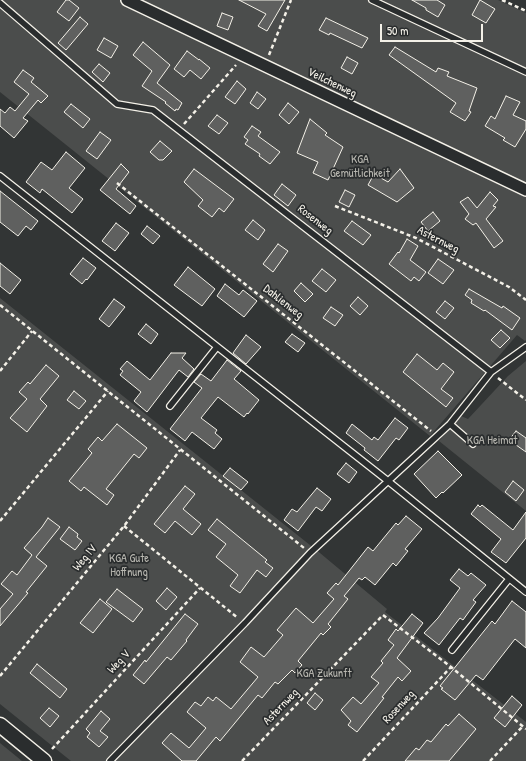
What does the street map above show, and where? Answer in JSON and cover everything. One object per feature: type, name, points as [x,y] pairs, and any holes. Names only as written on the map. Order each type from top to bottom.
[{"type":"street","name":"Veilchenweg","points":[[127,0],[526,190]]},
{"type":"street","points":[[0,725],[48,755]]},
{"type":"lane","points":[[372,0],[526,72]]},
{"type":"lane","name":"Rosenweg","points":[[0,3],[117,104],[154,110],[491,372]]},
{"type":"lane","points":[[0,176],[388,481],[526,592]]},
{"type":"lane","points":[[170,406],[217,347]]},
{"type":"lane","points":[[110,761],[245,623],[310,553],[450,424],[491,372],[526,347]]},
{"type":"lane","points":[[450,424],[474,444]]},
{"type":"lane","points":[[452,650],[509,579]]},
{"type":"path","points":[[265,65],[292,0]]},
{"type":"path","points":[[502,0],[526,11]]},
{"type":"path","points":[[180,130],[245,56]]},
{"type":"path","name":"Dahlienweg","points":[[117,183],[438,436]]},
{"type":"path","name":"Asternweg","points":[[335,206],[416,238],[508,287],[526,300]]},
{"type":"path","points":[[0,305],[310,553]]},
{"type":"path","points":[[0,371],[33,331]]},
{"type":"path","points":[[491,372],[526,400]]},
{"type":"path","points":[[0,521],[108,391]]},
{"type":"path","name":"Weg IV","points":[[0,676],[124,526],[180,450]]},
{"type":"path","points":[[124,526],[245,623]]},
{"type":"path","name":"Weg V","points":[[48,755],[200,588]]},
{"type":"path","name":"Asternweg","points":[[242,761],[383,615],[451,667]]},
{"type":"path","points":[[451,667],[525,727],[490,761]]},
{"type":"path","name":"Rosenweg","points":[[363,761],[451,667]]},
{"type":"green space","name":"KGA Gemütlichkeit","points":[[0,0],[498,0],[526,13],[526,340],[525,341],[517,335],[430,436],[0,92]]},
{"type":"green space","name":"KGA Gute Hoffnung","points":[[0,298],[320,553],[387,609],[385,612],[526,722],[526,761],[71,761],[0,704]]},
{"type":"green space","name":"KGA Heimat","points":[[526,361],[526,511],[439,441],[461,416],[468,419],[508,376]]},
{"type":"green space","points":[[0,743],[22,761],[0,761]]},
{"type":"building","points":[[66,0],[69,0],[79,8],[69,21],[57,12]]},
{"type":"building","points":[[239,0],[285,0],[267,31],[258,26],[266,14]]},
{"type":"building","points":[[412,0],[437,0],[445,5],[438,17]]},
{"type":"building","points":[[480,0],[495,9],[486,23],[472,15]]},
{"type":"building","points":[[222,13],[233,17],[228,30],[217,26]]},
{"type":"building","points":[[80,17],[88,24],[66,50],[58,43]]},
{"type":"building","points":[[326,18],[368,38],[362,48],[330,33],[329,35],[319,30]]},
{"type":"building","points":[[104,38],[118,46],[111,58],[97,50]]},
{"type":"building","points":[[143,42],[170,65],[157,83],[182,103],[178,110],[176,109],[175,111],[165,103],[166,102],[142,86],[152,71],[133,55]]},
{"type":"building","points":[[395,47],[436,72],[438,68],[449,72],[447,76],[477,88],[469,111],[471,112],[465,121],[450,112],[456,103],[389,55]]},
{"type":"building","points":[[187,51],[210,68],[201,79],[190,70],[184,77],[174,69]]},
{"type":"building","points":[[347,57],[358,63],[352,74],[341,68]]},
{"type":"building","points":[[99,64],[110,73],[103,82],[92,72]]},
{"type":"building","points":[[23,70],[34,78],[31,82],[48,96],[41,103],[38,100],[23,118],[28,121],[14,138],[0,126],[0,109],[5,113],[10,107],[15,111],[29,94],[14,82]]},
{"type":"building","points":[[237,81],[246,89],[235,104],[225,97]]},
{"type":"building","points":[[257,92],[266,99],[258,109],[250,103]]},
{"type":"building","points":[[506,96],[520,102],[513,115],[526,121],[526,129],[515,147],[503,140],[505,138],[485,126],[491,116],[495,119]]},
{"type":"building","points":[[288,103],[299,112],[289,124],[279,115]]},
{"type":"building","points":[[71,104],[90,119],[83,128],[64,112]]},
{"type":"building","points":[[217,115],[228,123],[219,134],[208,126]]},
{"type":"building","points":[[310,119],[327,133],[325,135],[343,147],[328,180],[313,173],[318,162],[297,153]]},
{"type":"building","points":[[252,126],[261,132],[258,136],[280,152],[270,164],[259,156],[260,154],[245,144],[248,140],[244,137]]},
{"type":"building","points":[[100,132],[111,140],[97,159],[86,151]]},
{"type":"building","points":[[160,141],[172,151],[163,160],[159,160],[150,152]]},
{"type":"building","points":[[66,152],[85,168],[69,188],[83,199],[72,213],[42,189],[40,193],[26,182],[41,162],[52,170]]},
{"type":"building","points":[[121,164],[129,172],[116,189],[136,206],[130,214],[100,190]]},
{"type":"building","points":[[194,169],[234,199],[224,212],[219,208],[212,217],[198,206],[203,200],[184,182]]},
{"type":"building","points":[[400,169],[414,188],[397,202],[368,185],[374,174],[388,182]]},
{"type":"building","points":[[282,184],[296,195],[288,206],[274,195]]},
{"type":"building","points":[[345,190],[355,195],[349,207],[339,202]]},
{"type":"building","points":[[0,191],[38,221],[31,230],[26,226],[18,236],[0,222]]},
{"type":"building","points":[[490,192],[498,200],[493,206],[496,207],[486,219],[503,241],[494,248],[476,223],[473,225],[465,219],[469,214],[460,202],[468,197],[477,208]]},
{"type":"building","points":[[433,212],[440,221],[428,231],[421,222]]},
{"type":"building","points":[[253,220],[265,230],[258,240],[245,230]]},
{"type":"building","points":[[352,221],[371,235],[363,245],[344,231]]},
{"type":"building","points":[[116,223],[129,233],[115,251],[102,241]]},
{"type":"building","points":[[147,226],[160,236],[153,244],[141,234]]},
{"type":"building","points":[[407,239],[418,246],[410,260],[426,272],[419,281],[414,277],[411,281],[389,264],[398,252],[399,253]]},
{"type":"building","points":[[278,244],[288,251],[273,272],[263,264]]},
{"type":"building","points":[[83,258],[96,268],[82,284],[70,274]]},
{"type":"building","points":[[438,259],[454,270],[443,284],[428,273]]},
{"type":"building","points":[[0,263],[21,280],[10,294],[0,286]]},
{"type":"building","points":[[188,267],[215,289],[202,306],[174,285]]},
{"type":"building","points":[[322,269],[336,280],[326,292],[312,281]]},
{"type":"building","points":[[301,283],[313,294],[305,302],[294,291]]},
{"type":"building","points":[[225,284],[239,295],[243,290],[257,301],[244,317],[217,296]]},
{"type":"building","points":[[469,289],[502,308],[503,306],[520,318],[512,330],[485,310],[484,311],[471,303],[472,300],[465,295]]},
{"type":"building","points":[[358,297],[368,306],[360,315],[350,306]]},
{"type":"building","points":[[114,299],[125,307],[109,327],[99,319]]},
{"type":"building","points":[[445,301],[454,308],[445,319],[436,312]]},
{"type":"building","points":[[331,307],[343,315],[335,326],[323,318]]},
{"type":"building","points":[[146,324],[158,334],[151,344],[138,334]]},
{"type":"building","points":[[501,330],[510,338],[500,348],[491,340]]},
{"type":"building","points":[[292,334],[305,343],[298,352],[285,342]]},
{"type":"building","points":[[246,335],[261,347],[246,364],[233,353]]},
{"type":"building","points":[[171,353],[186,353],[182,358],[194,369],[188,377],[179,370],[147,412],[134,401],[141,392],[120,375],[123,371],[120,369],[127,361],[150,380]]},
{"type":"building","points":[[417,354],[437,370],[443,363],[454,372],[441,389],[453,398],[446,407],[403,372]]},
{"type":"building","points":[[227,360],[241,371],[234,379],[259,400],[244,417],[218,397],[201,418],[217,430],[215,433],[222,439],[214,449],[192,432],[185,441],[170,429],[202,388],[194,382],[201,374],[211,381]]},
{"type":"building","points":[[46,365],[59,376],[40,399],[47,406],[27,432],[10,418],[27,399],[19,392],[28,382],[30,384]]},
{"type":"building","points":[[74,391],[86,401],[79,409],[67,400]]},
{"type":"building","points":[[395,418],[408,428],[399,440],[396,438],[378,461],[364,450],[365,448],[346,433],[352,424],[372,440],[374,437],[378,440]]},
{"type":"building","points":[[117,424],[147,448],[139,458],[134,454],[106,489],[114,495],[107,505],[84,487],[81,491],[69,481],[92,453],[88,449],[98,437],[102,441]]},
{"type":"building","points":[[516,431],[526,438],[526,452],[509,440]]},
{"type":"building","points":[[438,451],[462,475],[436,498],[414,474]]},
{"type":"building","points":[[346,463],[357,472],[349,483],[337,474]]},
{"type":"building","points":[[230,468],[248,482],[241,490],[223,476]]},
{"type":"building","points":[[513,481],[524,490],[516,501],[505,492]]},
{"type":"building","points":[[185,486],[195,494],[183,509],[201,524],[192,535],[175,521],[165,533],[154,524]]},
{"type":"building","points":[[317,488],[331,499],[322,511],[316,507],[298,531],[284,520],[292,509],[297,512]]},
{"type":"building","points":[[478,505],[480,507],[482,505],[513,530],[526,512],[526,538],[506,563],[491,552],[501,539],[471,514]]},
{"type":"building","points":[[406,516],[422,529],[405,549],[408,551],[396,566],[393,563],[375,585],[365,577],[362,580],[359,578],[344,596],[348,599],[328,624],[331,627],[323,635],[321,633],[298,661],[302,665],[295,673],[292,670],[278,684],[275,682],[262,698],[258,695],[220,741],[216,737],[196,761],[182,761],[162,743],[171,733],[189,748],[206,728],[187,712],[195,702],[201,706],[208,697],[213,701],[216,697],[231,709],[258,677],[240,662],[251,647],[264,657],[283,635],[277,630],[296,608],[313,623],[334,599],[327,593],[336,583],[338,585],[368,547],[373,551],[396,523],[398,525]]},
{"type":"building","points":[[48,518],[60,527],[36,557],[47,566],[26,592],[28,593],[0,626],[0,609],[13,594],[1,584],[12,571],[17,575],[32,555],[24,548]]},
{"type":"building","points":[[217,519],[267,560],[265,562],[273,568],[266,577],[257,570],[240,593],[230,586],[238,575],[216,557],[226,544],[208,530]]},
{"type":"building","points":[[69,527],[78,534],[77,537],[82,541],[75,550],[60,539]]},
{"type":"building","points":[[459,569],[468,576],[471,573],[486,585],[473,600],[476,602],[463,620],[460,618],[439,645],[424,633],[438,618],[460,588],[450,580]]},
{"type":"building","points":[[167,588],[177,597],[166,610],[156,601]]},
{"type":"building","points":[[117,589],[143,609],[133,622],[106,602]]},
{"type":"building","points":[[100,599],[112,609],[93,633],[80,623]]},
{"type":"building","points":[[512,601],[526,612],[526,648],[515,639],[483,680],[476,675],[455,700],[441,689],[443,688],[440,686],[492,621],[495,624]]},
{"type":"building","points":[[185,614],[198,624],[186,640],[187,641],[171,660],[167,657],[144,684],[133,675],[145,660],[146,662]]},
{"type":"building","points":[[412,614],[423,623],[397,658],[411,671],[402,681],[398,677],[382,697],[384,698],[357,732],[348,725],[351,721],[341,710],[353,697],[361,704],[379,683],[371,677],[383,663],[381,661],[394,645],[388,640],[396,629],[398,631]]},
{"type":"building","points":[[37,664],[67,689],[60,698],[30,673]]},
{"type":"building","points":[[315,693],[323,700],[315,710],[307,703]]},
{"type":"building","points":[[512,696],[522,705],[505,727],[494,718]]},
{"type":"building","points":[[49,708],[59,716],[50,727],[40,718]]},
{"type":"building","points":[[101,711],[110,719],[100,731],[108,737],[99,747],[87,737],[90,733],[86,729]]},
{"type":"building","points":[[459,714],[476,729],[449,761],[405,761],[416,748],[419,750],[427,740],[431,742],[446,724],[448,726]]},
{"type":"park label","name":"KGA Zukunft","points":[[324,674]]}]
